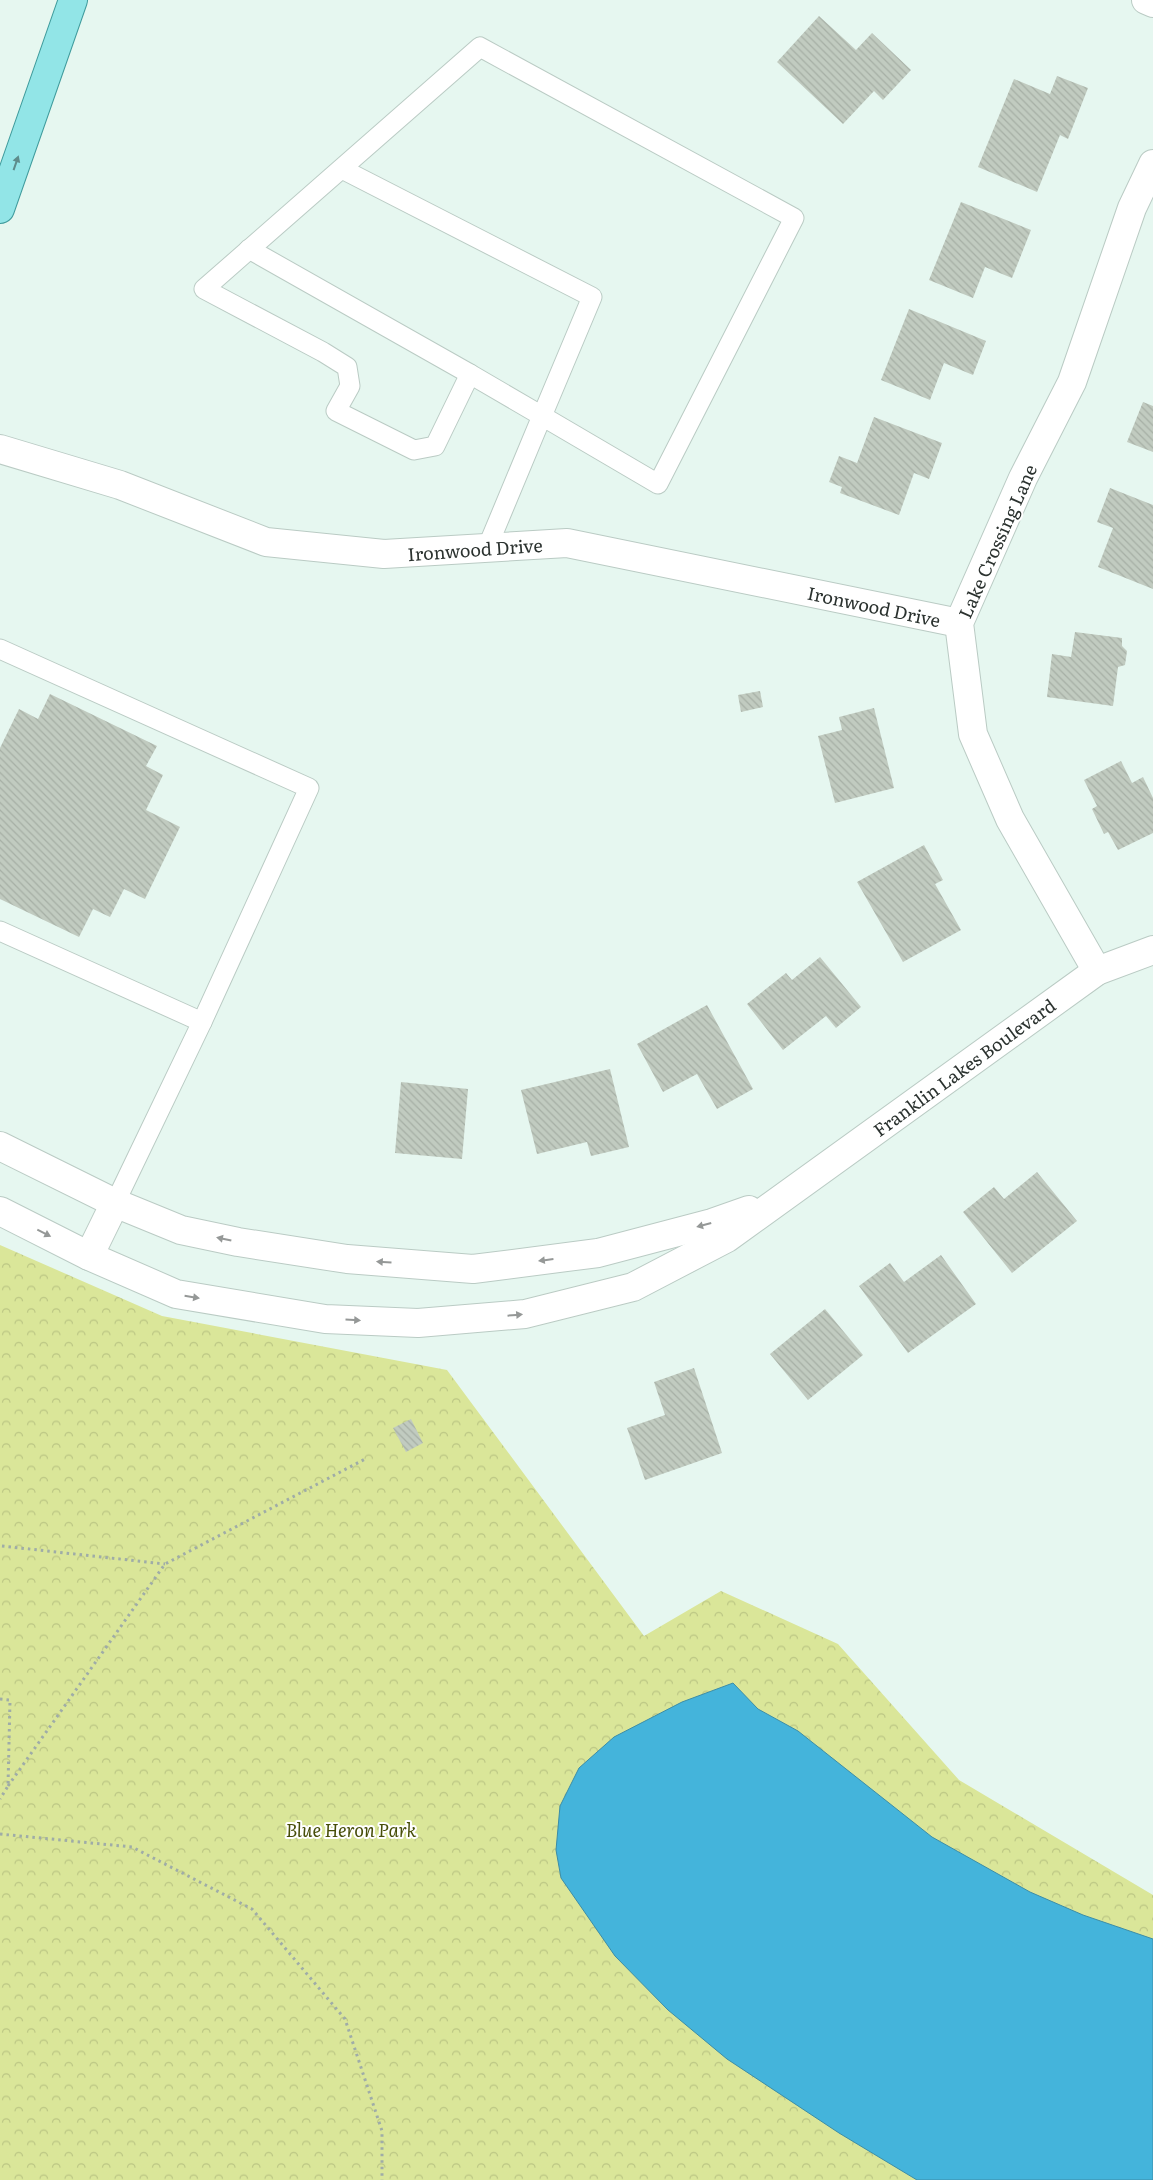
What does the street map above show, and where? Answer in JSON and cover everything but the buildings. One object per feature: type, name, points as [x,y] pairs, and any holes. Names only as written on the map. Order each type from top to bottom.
[{"type":"main road","points":[[0,208],[73,0]]},
{"type":"street","points":[[1146,0],[1153,3]]},
{"type":"street","name":"Lake Crossing Lane","points":[[1097,970],[1010,819],[973,734],[959,623],[1023,478],[1072,382],[1132,208],[1153,164]]},
{"type":"street","name":"Ironwood Drive","points":[[0,449],[120,485],[266,542],[384,554],[566,543],[959,623]]},
{"type":"street","name":"Franklin Lakes Boulevard","points":[[0,1211],[89,1256],[176,1294],[325,1319],[418,1323],[525,1314],[633,1287],[727,1238],[1097,970],[1153,950]]},
{"type":"street","name":"Franklin Lakes Boulevard","points":[[0,1146],[115,1203],[181,1230],[238,1242],[347,1259],[473,1269],[598,1253],[712,1223],[784,1198]]},
{"type":"street","points":[[89,1256],[115,1203]]},
{"type":"lane","points":[[249,249],[470,374],[658,484],[794,218],[480,47],[249,249],[204,289],[323,352],[347,367],[350,386],[336,411],[414,450],[435,446],[470,374]]},
{"type":"lane","points":[[342,168],[592,296],[487,548]]},
{"type":"lane","points":[[0,650],[309,788],[202,1022],[115,1203]]},
{"type":"lane","points":[[0,931],[202,1022]]},
{"type":"path","points":[[0,1799],[166,1564],[367,1458]]},
{"type":"path","points":[[2,1546],[166,1564]]},
{"type":"path","points":[[0,1699],[10,1700],[8,1786]]},
{"type":"path","points":[[0,1834],[132,1846],[252,1909],[345,2019],[382,2131],[382,2180]]},
{"type":"green space","name":"Blue Heron Park","points":[[0,1245],[162,1316],[447,1370],[644,1636],[721,1591],[838,1644],[959,1780],[1153,1895],[1153,2180],[0,2180]]},
{"type":"water","points":[[733,1683],[758,1709],[798,1731],[932,1837],[1030,1892],[1083,1915],[1153,1939],[1153,2180],[917,2180],[839,2133],[727,2059],[668,2010],[615,1956],[561,1878],[556,1850],[560,1806],[579,1768],[614,1737],[682,1702]]}]
